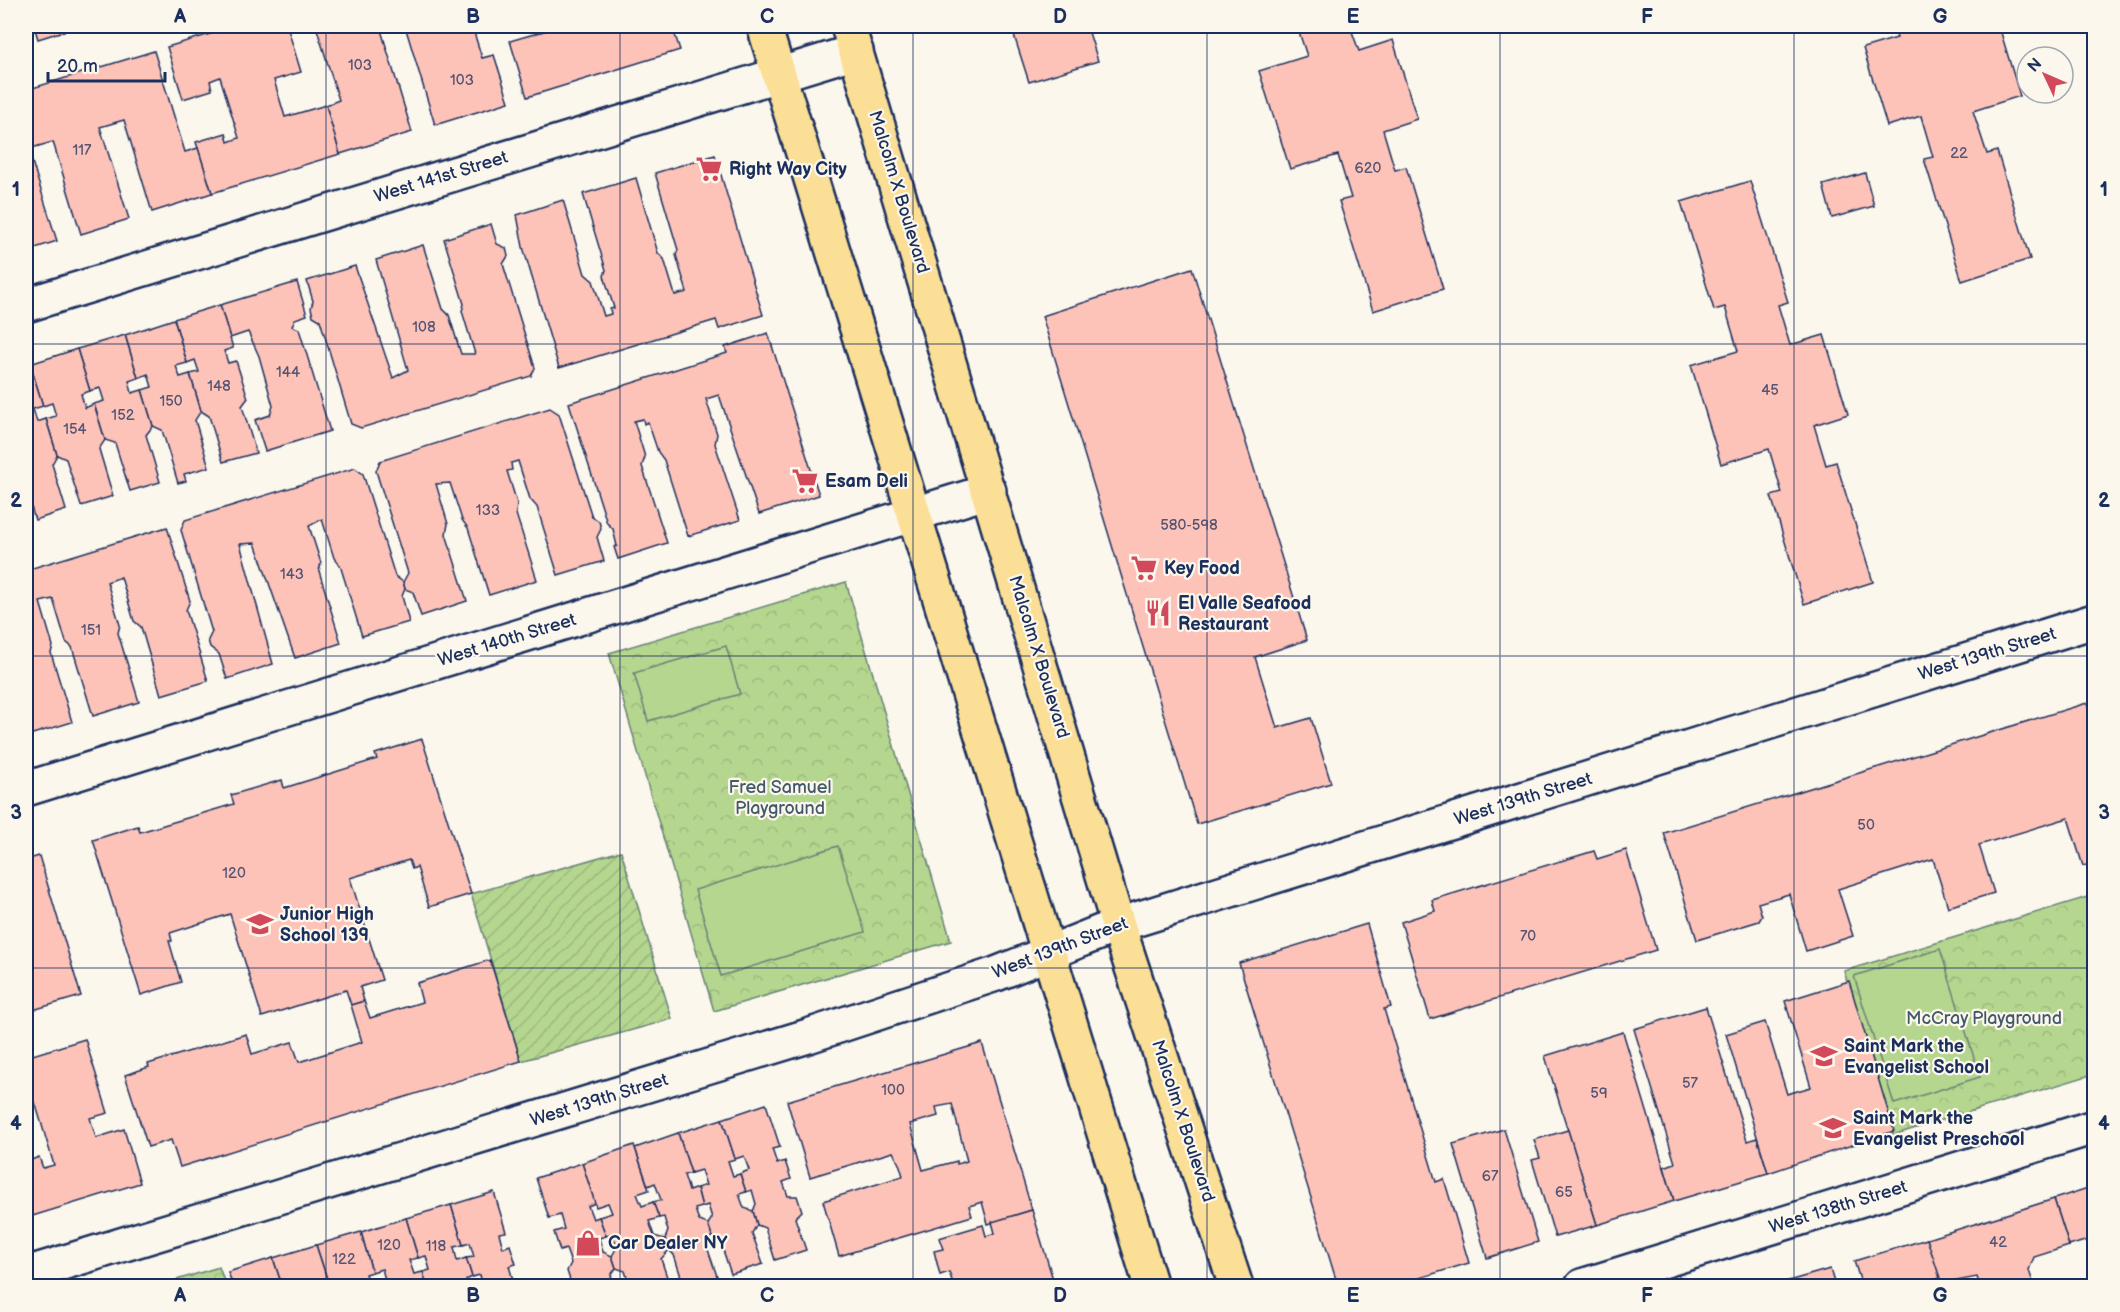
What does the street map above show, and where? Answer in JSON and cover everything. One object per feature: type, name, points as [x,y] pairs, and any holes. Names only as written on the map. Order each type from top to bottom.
[{"type":"main road","points":[[764,26],[1151,1287]]},
{"type":"main road","name":"Malcolm X Boulevard","points":[[852,38],[1118,925],[1236,1287]]},
{"type":"street","name":"West 141st Street","points":[[26,305],[779,73],[852,38]]},
{"type":"street","name":"West 140th Street","points":[[26,789],[989,491]]},
{"type":"street","name":"West 139th Street","points":[[26,1274],[808,1036],[996,974],[1118,925],[2094,621]]},
{"type":"street","name":"West 138th Street","points":[[1582,1287],[2094,1127]]},
{"type":"green space","name":"Fred Samuel Playground","points":[[846,582],[951,941],[714,1011],[609,653]]},
{"type":"green space","points":[[726,646],[740,694],[648,721],[634,673]]},
{"type":"green space","points":[[838,846],[865,932],[721,976],[695,890]]},
{"type":"green space","points":[[621,851],[672,1019],[521,1061],[471,894]]},
{"type":"green space","name":"McCray Playground","points":[[2094,895],[2094,1074],[1893,1135],[1844,971]]},
{"type":"green space","points":[[1940,949],[1980,1077],[1894,1104],[1854,976]]},
{"type":"green space","points":[[219,1267],[226,1286],[157,1286]]},
{"type":"building","points":[[34,26],[80,26],[38,39]]},
{"type":"building","points":[[237,26],[287,26],[301,72],[274,80],[285,117],[326,105],[340,154],[212,193],[196,142],[226,133],[228,142],[239,138],[220,77],[210,81],[212,90],[183,99],[167,47]]},
{"type":"building","points":[[316,26],[395,26],[381,30],[412,132],[340,154],[326,105],[339,100]]},
{"type":"building","points":[[405,26],[472,26],[482,58],[494,55],[509,102],[435,125]]},
{"type":"building","points":[[561,26],[672,26],[680,50],[527,97],[510,41]]},
{"type":"building","points":[[1011,26],[1087,26],[1098,61],[1029,82]]},
{"type":"building","points":[[1297,26],[1350,26],[1359,51],[1393,40],[1417,119],[1383,130],[1395,170],[1406,167],[1443,289],[1373,311],[1339,201],[1351,198],[1338,155],[1290,169],[1259,71],[1307,56]]},
{"type":"building","points":[[1893,26],[1999,26],[2015,79],[2015,98],[1973,111],[1987,154],[1997,151],[2030,259],[1962,281],[1924,159],[1933,157],[1921,116],[1887,126],[1863,48],[1897,38]]},
{"type":"building","points":[[154,51],[185,152],[198,148],[212,193],[152,212],[124,120],[100,127],[129,219],[81,234],[53,142],[28,149],[57,241],[26,251],[26,90]]},
{"type":"building","points":[[715,155],[763,315],[719,329],[716,320],[559,368],[523,247],[517,215],[563,200],[585,274],[593,281],[604,316],[611,314],[610,309],[614,308],[604,276],[606,270],[583,194],[636,178],[658,253],[664,259],[675,295],[687,292],[676,255],[678,250],[655,173]]},
{"type":"building","points":[[1865,173],[1874,206],[1832,218],[1823,185]]},
{"type":"building","points":[[1750,181],[1788,302],[1778,305],[1790,345],[1824,335],[1848,414],[1814,425],[1826,465],[1836,462],[1873,582],[1804,604],[1771,496],[1782,493],[1769,449],[1721,464],[1691,365],[1738,351],[1725,307],[1714,310],[1681,202]]},
{"type":"building","points":[[491,224],[497,244],[506,248],[508,256],[503,264],[535,368],[531,376],[361,428],[351,424],[320,320],[313,316],[311,308],[313,301],[307,281],[355,266],[393,378],[408,370],[376,260],[423,245],[443,309],[449,315],[461,354],[475,354],[462,311],[464,304],[444,239]]},
{"type":"building","points":[[1192,268],[1307,640],[1255,657],[1277,728],[1311,718],[1331,783],[1197,824],[1042,316]]},
{"type":"building","points":[[297,282],[307,315],[295,319],[292,326],[299,329],[330,431],[265,451],[255,420],[270,415],[273,406],[259,356],[248,332],[230,338],[220,305]]},
{"type":"building","points":[[220,305],[233,348],[224,351],[228,363],[236,361],[248,398],[242,406],[256,453],[223,462],[209,416],[201,411],[190,374],[199,372],[195,360],[187,363],[174,319]]},
{"type":"building","points":[[174,319],[187,363],[176,366],[180,377],[190,374],[201,411],[195,420],[209,467],[184,474],[186,481],[178,483],[162,430],[153,426],[142,390],[152,387],[148,374],[138,378],[125,335]]},
{"type":"building","points":[[768,333],[819,495],[759,514],[719,395],[706,399],[717,434],[715,444],[740,520],[688,536],[664,460],[658,452],[648,422],[644,424],[643,419],[634,421],[645,457],[642,466],[667,543],[618,559],[614,547],[617,546],[613,529],[607,523],[569,403],[727,353],[725,347]]},
{"type":"building","points":[[125,335],[138,378],[129,381],[132,393],[142,390],[153,426],[146,435],[160,482],[130,491],[115,443],[105,440],[94,404],[104,401],[100,388],[90,391],[77,349]]},
{"type":"building","points":[[77,349],[90,391],[81,394],[85,408],[94,404],[105,440],[99,449],[113,496],[81,506],[66,459],[57,455],[46,419],[56,416],[52,403],[43,406],[30,364]]},
{"type":"building","points":[[30,364],[43,406],[33,409],[37,422],[46,419],[57,455],[52,464],[66,510],[35,520],[26,490],[26,365]]},
{"type":"building","points":[[550,408],[559,414],[592,517],[599,521],[601,529],[597,537],[604,561],[558,575],[537,507],[530,499],[518,461],[511,463],[512,470],[507,471],[517,503],[516,514],[537,580],[489,595],[468,528],[462,520],[450,483],[436,484],[448,524],[446,534],[467,601],[421,616],[413,592],[405,589],[403,582],[408,573],[376,471],[380,461]]},
{"type":"building","points":[[355,468],[363,474],[395,576],[403,582],[405,589],[402,596],[409,622],[362,636],[340,565],[334,558],[322,519],[309,526],[321,563],[319,571],[341,643],[295,658],[255,543],[240,544],[273,664],[227,679],[219,654],[210,647],[208,640],[212,632],[181,530],[185,520]]},
{"type":"building","points":[[167,527],[190,601],[186,610],[208,681],[161,695],[141,627],[134,621],[121,577],[107,582],[120,625],[118,633],[139,702],[93,716],[72,647],[66,642],[53,599],[40,602],[53,646],[51,653],[72,722],[26,736],[26,570]]},
{"type":"building","points":[[2094,701],[2094,726],[2087,703]]},
{"type":"building","points":[[2087,703],[2094,726],[2094,747],[2091,748],[2094,759],[2094,863],[2083,866],[2068,818],[1979,845],[1994,893],[1948,907],[1933,859],[1838,889],[1853,936],[1806,951],[1789,894],[1758,903],[1762,916],[1759,921],[1697,940],[1664,833]]},
{"type":"building","points":[[422,739],[471,894],[429,907],[417,867],[412,869],[409,860],[350,878],[382,980],[360,987],[364,1001],[351,1005],[346,990],[262,1017],[230,914],[170,933],[172,941],[169,941],[181,982],[141,995],[93,840],[138,826],[140,832],[234,804],[231,795],[282,780],[284,788],[377,759],[375,754]]},
{"type":"building","points":[[1626,850],[1656,950],[1430,1019],[1401,922],[1435,911],[1432,900],[1594,851],[1597,859]]},
{"type":"building","points":[[39,856],[81,996],[26,1012],[26,860]]},
{"type":"building","points":[[1367,924],[1391,1007],[1384,1009],[1436,1182],[1444,1179],[1469,1263],[1393,1286],[1338,1286],[1239,963]]},
{"type":"building","points":[[490,960],[521,1061],[180,1167],[171,1140],[148,1147],[125,1075],[149,1067],[148,1064],[246,1034],[252,1054],[292,1042],[299,1062],[362,1042],[351,1005],[364,1001],[370,1018],[422,1002],[417,983]]},
{"type":"building","points":[[1849,981],[1894,1131],[1768,1173],[1726,1034],[1765,1022],[1787,1094],[1811,1087],[1785,1001]]},
{"type":"building","points":[[1706,1007],[1747,1141],[1757,1138],[1768,1173],[1674,1201],[1664,1167],[1675,1163],[1634,1029]]},
{"type":"building","points":[[1623,1032],[1674,1201],[1597,1225],[1545,1056]]},
{"type":"building","points":[[85,1039],[108,1113],[90,1118],[96,1138],[124,1129],[140,1183],[26,1218],[26,1162],[39,1157],[43,1168],[54,1165],[35,1102],[26,1106],[26,1057]]},
{"type":"building","points":[[982,1043],[1032,1210],[988,1224],[982,1202],[969,1206],[972,1216],[839,1256],[823,1201],[903,1176],[900,1166],[893,1152],[810,1177],[787,1101]],"holes":[[[952,1104],[967,1161],[957,1164],[957,1161],[923,1170],[910,1124],[938,1116],[936,1107]]]},
{"type":"building","points":[[766,1104],[780,1147],[772,1149],[777,1164],[785,1161],[791,1179],[783,1182],[788,1196],[797,1196],[802,1211],[795,1218],[806,1250],[775,1260],[765,1228],[757,1225],[753,1211],[756,1204],[752,1190],[746,1192],[740,1174],[749,1170],[744,1156],[735,1159],[722,1119]]},
{"type":"building","points":[[722,1119],[735,1159],[728,1161],[733,1176],[740,1174],[746,1192],[739,1194],[744,1208],[753,1211],[757,1225],[752,1233],[763,1264],[731,1274],[720,1241],[712,1236],[708,1224],[712,1218],[708,1205],[702,1207],[697,1188],[706,1185],[701,1170],[691,1173],[678,1133]]},
{"type":"building","points":[[1504,1129],[1538,1242],[1487,1258],[1453,1144]]},
{"type":"building","points":[[1568,1130],[1597,1225],[1555,1237],[1532,1160],[1540,1158],[1534,1140]]},
{"type":"building","points":[[678,1133],[691,1173],[684,1175],[689,1191],[697,1188],[702,1207],[695,1209],[699,1221],[708,1224],[712,1236],[706,1244],[718,1279],[695,1286],[684,1286],[674,1255],[669,1250],[665,1239],[668,1231],[664,1217],[659,1218],[653,1202],[661,1200],[655,1183],[648,1186],[635,1148]]},
{"type":"building","points":[[634,1145],[649,1190],[637,1194],[642,1206],[653,1202],[659,1218],[649,1221],[654,1236],[665,1239],[669,1250],[661,1259],[670,1286],[630,1286],[625,1271],[616,1268],[612,1256],[617,1247],[612,1233],[606,1236],[599,1217],[612,1213],[608,1203],[596,1207],[582,1163]]},
{"type":"building","points":[[582,1163],[595,1203],[588,1206],[593,1219],[599,1217],[606,1236],[599,1238],[603,1252],[612,1256],[616,1268],[611,1275],[615,1286],[579,1286],[571,1283],[567,1271],[571,1263],[566,1249],[560,1251],[554,1232],[564,1229],[560,1215],[549,1218],[536,1178]]},
{"type":"building","points":[[2094,1186],[2094,1238],[2069,1246],[2054,1199]]},
{"type":"building","points":[[494,1192],[506,1232],[499,1233],[503,1248],[510,1245],[516,1264],[509,1266],[513,1280],[522,1286],[483,1286],[480,1275],[472,1277],[466,1258],[474,1257],[470,1243],[463,1245],[451,1205]]},
{"type":"building","points":[[2054,1199],[2069,1246],[2034,1257],[2029,1270],[2034,1286],[1980,1286],[1977,1277],[1941,1284],[1927,1239]]},
{"type":"building","points":[[451,1205],[463,1245],[454,1247],[457,1261],[466,1258],[472,1277],[466,1280],[468,1286],[427,1286],[423,1272],[430,1270],[426,1256],[418,1258],[406,1218]]},
{"type":"building","points":[[1032,1210],[1055,1286],[954,1286],[949,1272],[940,1275],[934,1251],[943,1249],[939,1238],[983,1225],[986,1236],[995,1233],[992,1222]]},
{"type":"building","points":[[406,1218],[418,1258],[409,1260],[414,1274],[423,1272],[427,1286],[377,1286],[386,1283],[382,1269],[372,1272],[361,1232]]},
{"type":"building","points":[[361,1232],[372,1272],[365,1274],[369,1286],[339,1286],[338,1282],[329,1285],[316,1245]]},
{"type":"building","points":[[1927,1239],[1940,1278],[1927,1282],[1928,1286],[1862,1286],[1854,1261]]},
{"type":"building","points":[[316,1245],[329,1285],[282,1286],[273,1258]]},
{"type":"building","points":[[273,1258],[282,1286],[233,1286],[228,1272]]},
{"type":"building","points":[[1830,1269],[1835,1286],[1771,1286]]},
{"type":"place","name":"Right Way City","points":[[709,169]]},
{"type":"place","name":"Esam Deli","points":[[805,481]]},
{"type":"place","name":"Key Food","points":[[1144,568]]},
{"type":"place","name":"El Valle Seafood Restaurant","points":[[1158,613]]},
{"type":"place","name":"Junior High School 139","points":[[260,924]]},
{"type":"place","name":"Saint Mark the Evangelist School","points":[[1824,1056]]},
{"type":"place","name":"Saint Mark the Evangelist Preschool","points":[[1833,1128]]},
{"type":"place","name":"Car Dealer NY","points":[[588,1243]]}]
